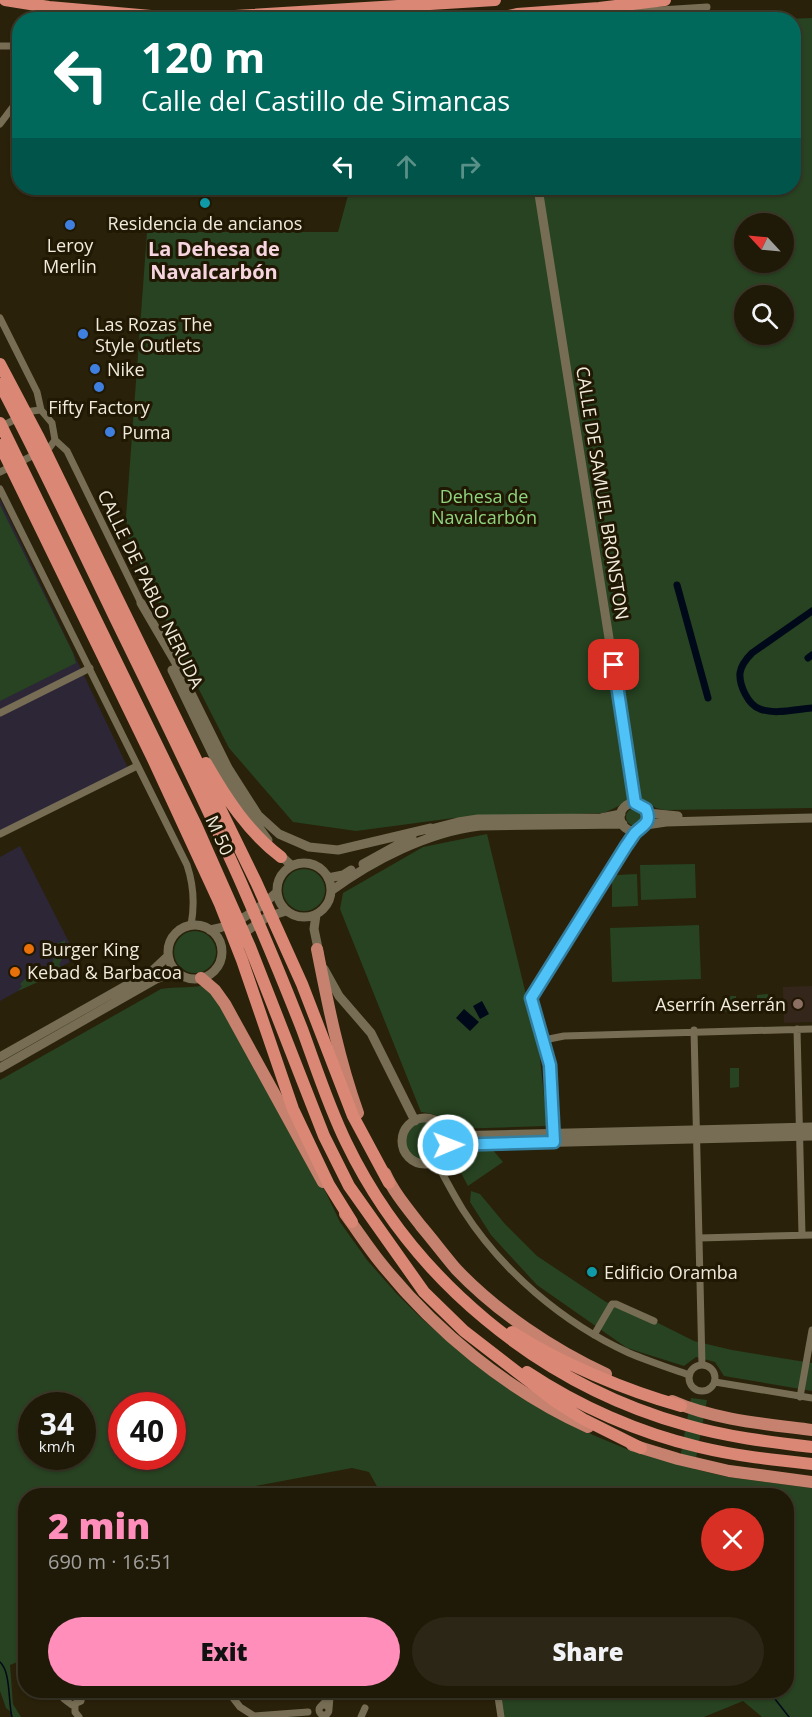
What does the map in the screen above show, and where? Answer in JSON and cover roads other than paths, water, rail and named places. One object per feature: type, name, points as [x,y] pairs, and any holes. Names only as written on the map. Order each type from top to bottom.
[{"type":"highway","points":[[5,0],[107,12]]},
{"type":"highway","points":[[300,12],[495,0]]},
{"type":"highway","points":[[544,12],[665,0]]},
{"type":"highway","points":[[0,355],[24,409]]},
{"type":"highway","points":[[0,364],[135,633],[256,882],[302,984],[353,1116],[389,1183],[456,1269],[492,1302],[534,1332],[595,1369],[685,1407]]},
{"type":"highway","points":[[0,384],[192,775],[248,897],[347,1143],[385,1209],[420,1255],[443,1280],[493,1326],[524,1349],[602,1394],[636,1409],[684,1425],[812,1447]]},
{"type":"highway","name":"M 50","points":[[0,425],[196,825],[226,904],[250,947],[324,1136],[349,1186],[403,1262]]},
{"type":"highway","points":[[0,445],[226,904],[242,960],[293,1109],[329,1185],[352,1222]]},
{"type":"highway","points":[[135,633],[190,736],[230,803],[263,843],[281,857]]},
{"type":"highway","points":[[317,949],[345,1077],[389,1183]]},
{"type":"highway","points":[[201,978],[215,990],[225,1004],[318,1176],[380,1262],[413,1300],[455,1340],[493,1371],[545,1405],[616,1440],[729,1472],[812,1482]]},
{"type":"highway","points":[[403,1262],[468,1328],[504,1356],[532,1375],[592,1408],[630,1425],[700,1447],[812,1464]]},
{"type":"highway","points":[[403,1262],[424,1293],[464,1331],[528,1382],[583,1419],[641,1448]]},
{"type":"highway","points":[[443,1280],[495,1321],[521,1338],[567,1362],[624,1387],[706,1412],[747,1421],[812,1430]]},
{"type":"street","points":[[629,12],[707,7]]},
{"type":"street","points":[[0,124],[12,108]]},
{"type":"street","name":"CALLE DE SAMUEL BRONSTON","points":[[539,195],[635,803]]},
{"type":"street","name":"CALLE DE PABLO NERUDA","points":[[0,318],[37,392],[40,410],[52,423],[55,440],[67,451],[225,780],[281,857],[292,866]]},
{"type":"street","points":[[0,425],[32,411],[40,410]]},
{"type":"street","points":[[0,472],[50,447],[55,440]]},
{"type":"street","points":[[0,489],[187,865],[192,881],[195,906],[191,925]]},
{"type":"street","points":[[141,603],[176,663],[228,768],[258,815],[268,826],[294,842],[309,847],[338,850],[478,819],[601,818],[621,814],[626,806],[635,803],[643,806],[648,813],[666,816],[812,812]]},
{"type":"street","points":[[0,713],[90,668]]},
{"type":"street","points":[[0,834],[137,766]]},
{"type":"street","points":[[554,1138],[550,1065],[531,998],[626,846],[634,827],[648,813]]},
{"type":"street","points":[[621,814],[634,827]]},
{"type":"street","points":[[331,891],[424,838],[461,828],[490,826],[634,827],[666,822],[812,818]]},
{"type":"street","points":[[328,878],[343,875],[431,828]]},
{"type":"street","points":[[222,949],[267,917],[286,912],[303,918],[316,915],[327,905],[331,891],[328,878],[316,866],[308,863],[292,866],[279,878],[277,892],[286,912]]},
{"type":"street","points":[[210,930],[232,924],[261,906],[277,892]]},
{"type":"street","points":[[316,915],[314,929],[317,949],[326,974],[339,996],[371,1033],[415,1121]]},
{"type":"street","points":[[191,925],[210,930],[218,938],[222,949],[217,968],[201,978],[190,979],[179,974],[168,956],[168,947],[176,933],[191,925]]},
{"type":"street","points":[[0,1057],[152,971],[168,956]]},
{"type":"street","points":[[0,1068],[156,980],[166,975],[179,974]]},
{"type":"street","points":[[797,1029],[802,1235]]},
{"type":"street","points":[[544,1040],[564,1036],[694,1030],[812,1029]]},
{"type":"street","points":[[694,1030],[702,1365]]},
{"type":"street","points":[[429,1118],[441,1124],[448,1140],[446,1152],[436,1162],[422,1164],[415,1162],[405,1152],[403,1138],[409,1125],[429,1118]]},
{"type":"street","points":[[800,1132],[812,1127]]},
{"type":"street","points":[[448,1140],[800,1132],[812,1136]]},
{"type":"street","points":[[436,1162],[464,1211],[492,1249],[552,1306],[594,1335],[648,1361],[689,1375]]},
{"type":"street","points":[[699,1238],[812,1235]]},
{"type":"street","points":[[594,1335],[612,1305],[616,1304],[654,1321]]},
{"type":"street","points":[[800,1396],[812,1330]]},
{"type":"street","points":[[702,1365],[713,1370],[715,1382],[710,1390],[700,1392],[691,1386],[689,1375],[694,1368],[702,1365]]},
{"type":"street","points":[[715,1382],[812,1398]]},
{"type":"street","points":[[65,1698],[66,1702],[75,1705]]},
{"type":"street","points":[[75,1705],[81,1698]]},
{"type":"street","points":[[233,1698],[240,1707],[254,1716],[325,1712],[330,1698]]},
{"type":"street","points":[[498,1698],[501,1717]]},
{"type":"street","points":[[75,1705],[75,1712],[79,1717]]},
{"type":"street","points":[[361,1717],[365,1707]]},
{"type":"water","points":[[482,1001],[489,1014],[480,1019],[473,1006]]},
{"type":"water","points":[[464,1009],[479,1022],[470,1031],[456,1018]]},
{"type":"waterway","points":[[677,585],[708,698]]},
{"type":"waterway","points":[[812,611],[752,653],[744,662],[740,673],[745,694],[760,709],[779,712],[812,708]]},
{"type":"waterway","points":[[808,658],[812,655]]},
{"type":"waterway","points":[[0,1662],[8,1680],[12,1717]]},
{"type":"waterway","points":[[774,1698],[789,1717]]},
{"type":"place","name":"Residencia de ancianos","points":[[205,203]]},
{"type":"place","name":"Leroy Merlin","points":[[70,225]]},
{"type":"place","name":"Las Rozas The Style Outlets","points":[[83,334]]},
{"type":"place","name":"Nike","points":[[95,369]]},
{"type":"place","name":"Fifty Factory","points":[[99,387]]},
{"type":"place","name":"Puma","points":[[110,432]]},
{"type":"place","name":"Burger King","points":[[29,949]]},
{"type":"place","name":"Kebad & Barbacoa","points":[[15,972]]},
{"type":"place","name":"Aserrín Aserrán","points":[[798,1004]]},
{"type":"place","name":"Edificio Oramba","points":[[592,1272]]},
{"type":"district","name":"La Dehesa de Navalcarbón","points":[[214,260]]},
{"type":"park label","name":"Dehesa de Navalcarbón","points":[[484,506]]}]
